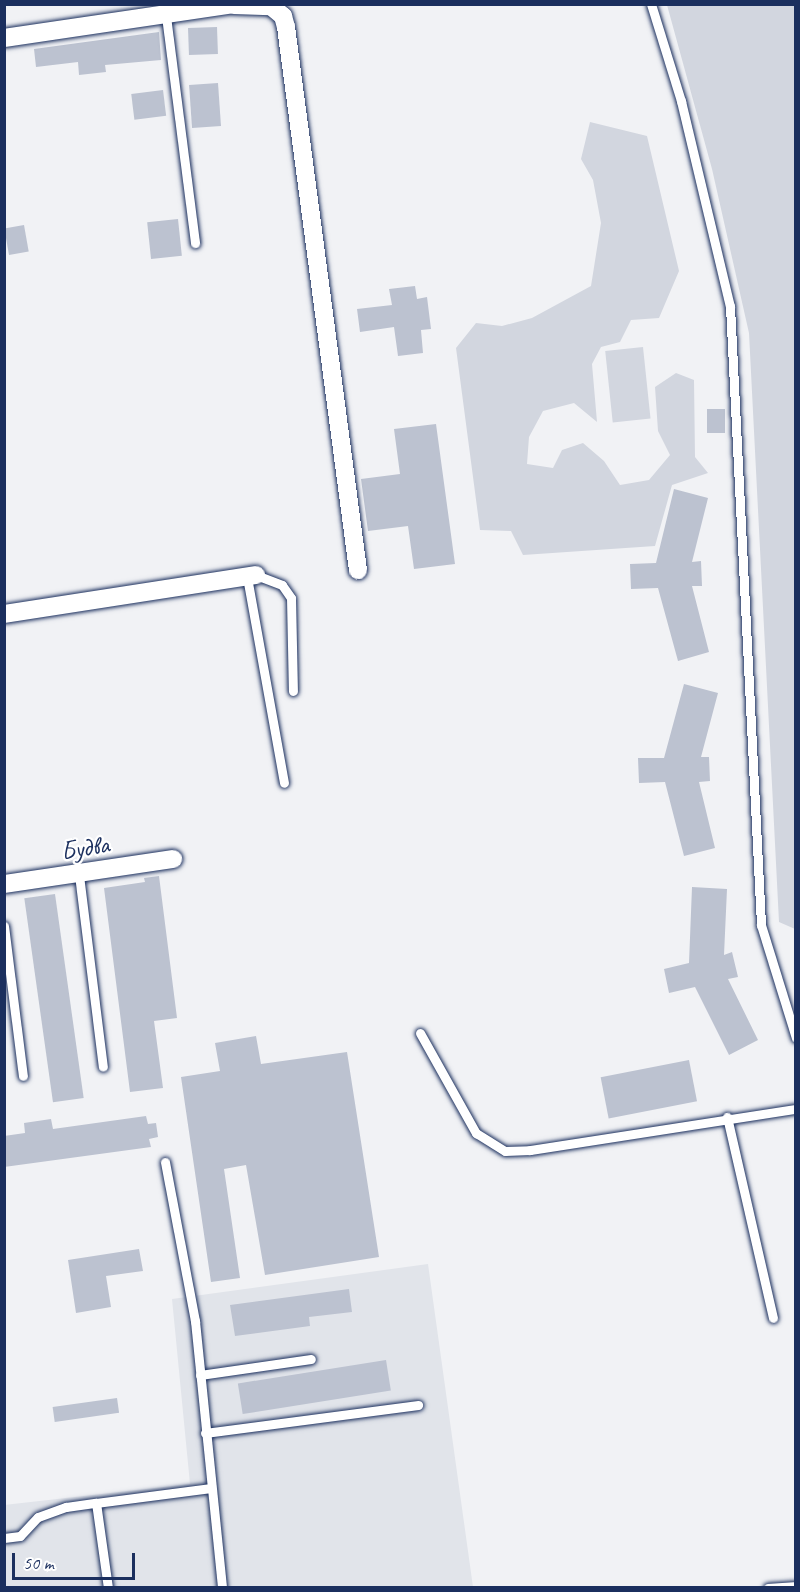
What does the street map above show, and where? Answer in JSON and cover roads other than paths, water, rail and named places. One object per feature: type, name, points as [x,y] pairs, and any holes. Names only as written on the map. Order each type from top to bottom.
[{"type":"street","points":[[4,38],[234,5],[271,6],[283,16],[358,570]]},
{"type":"street","points":[[4,614],[252,576]]},
{"type":"street","name":"Будва","points":[[4,884],[80,875],[173,859]]},
{"type":"lane","points":[[651,4],[681,100],[730,306],[761,925],[795,1038]]},
{"type":"lane","points":[[176,12],[195,243]]},
{"type":"lane","points":[[284,783],[252,576],[282,585],[291,598],[293,691]]},
{"type":"lane","points":[[80,875],[103,1067]]},
{"type":"lane","points":[[4,926],[23,1076]]},
{"type":"lane","points":[[420,1034],[476,1132],[505,1151],[530,1150],[795,1109]]},
{"type":"lane","points":[[727,1118],[773,1318]]},
{"type":"lane","points":[[165,1162],[195,1321],[222,1587]]},
{"type":"lane","points":[[200,1375],[311,1359]]},
{"type":"lane","points":[[205,1433],[418,1405]]},
{"type":"lane","points":[[4,1538],[20,1536],[38,1517],[66,1507],[211,1488]]},
{"type":"lane","points":[[96,1503],[108,1587]]},
{"type":"lane","points":[[768,1587],[795,1586]]}]
